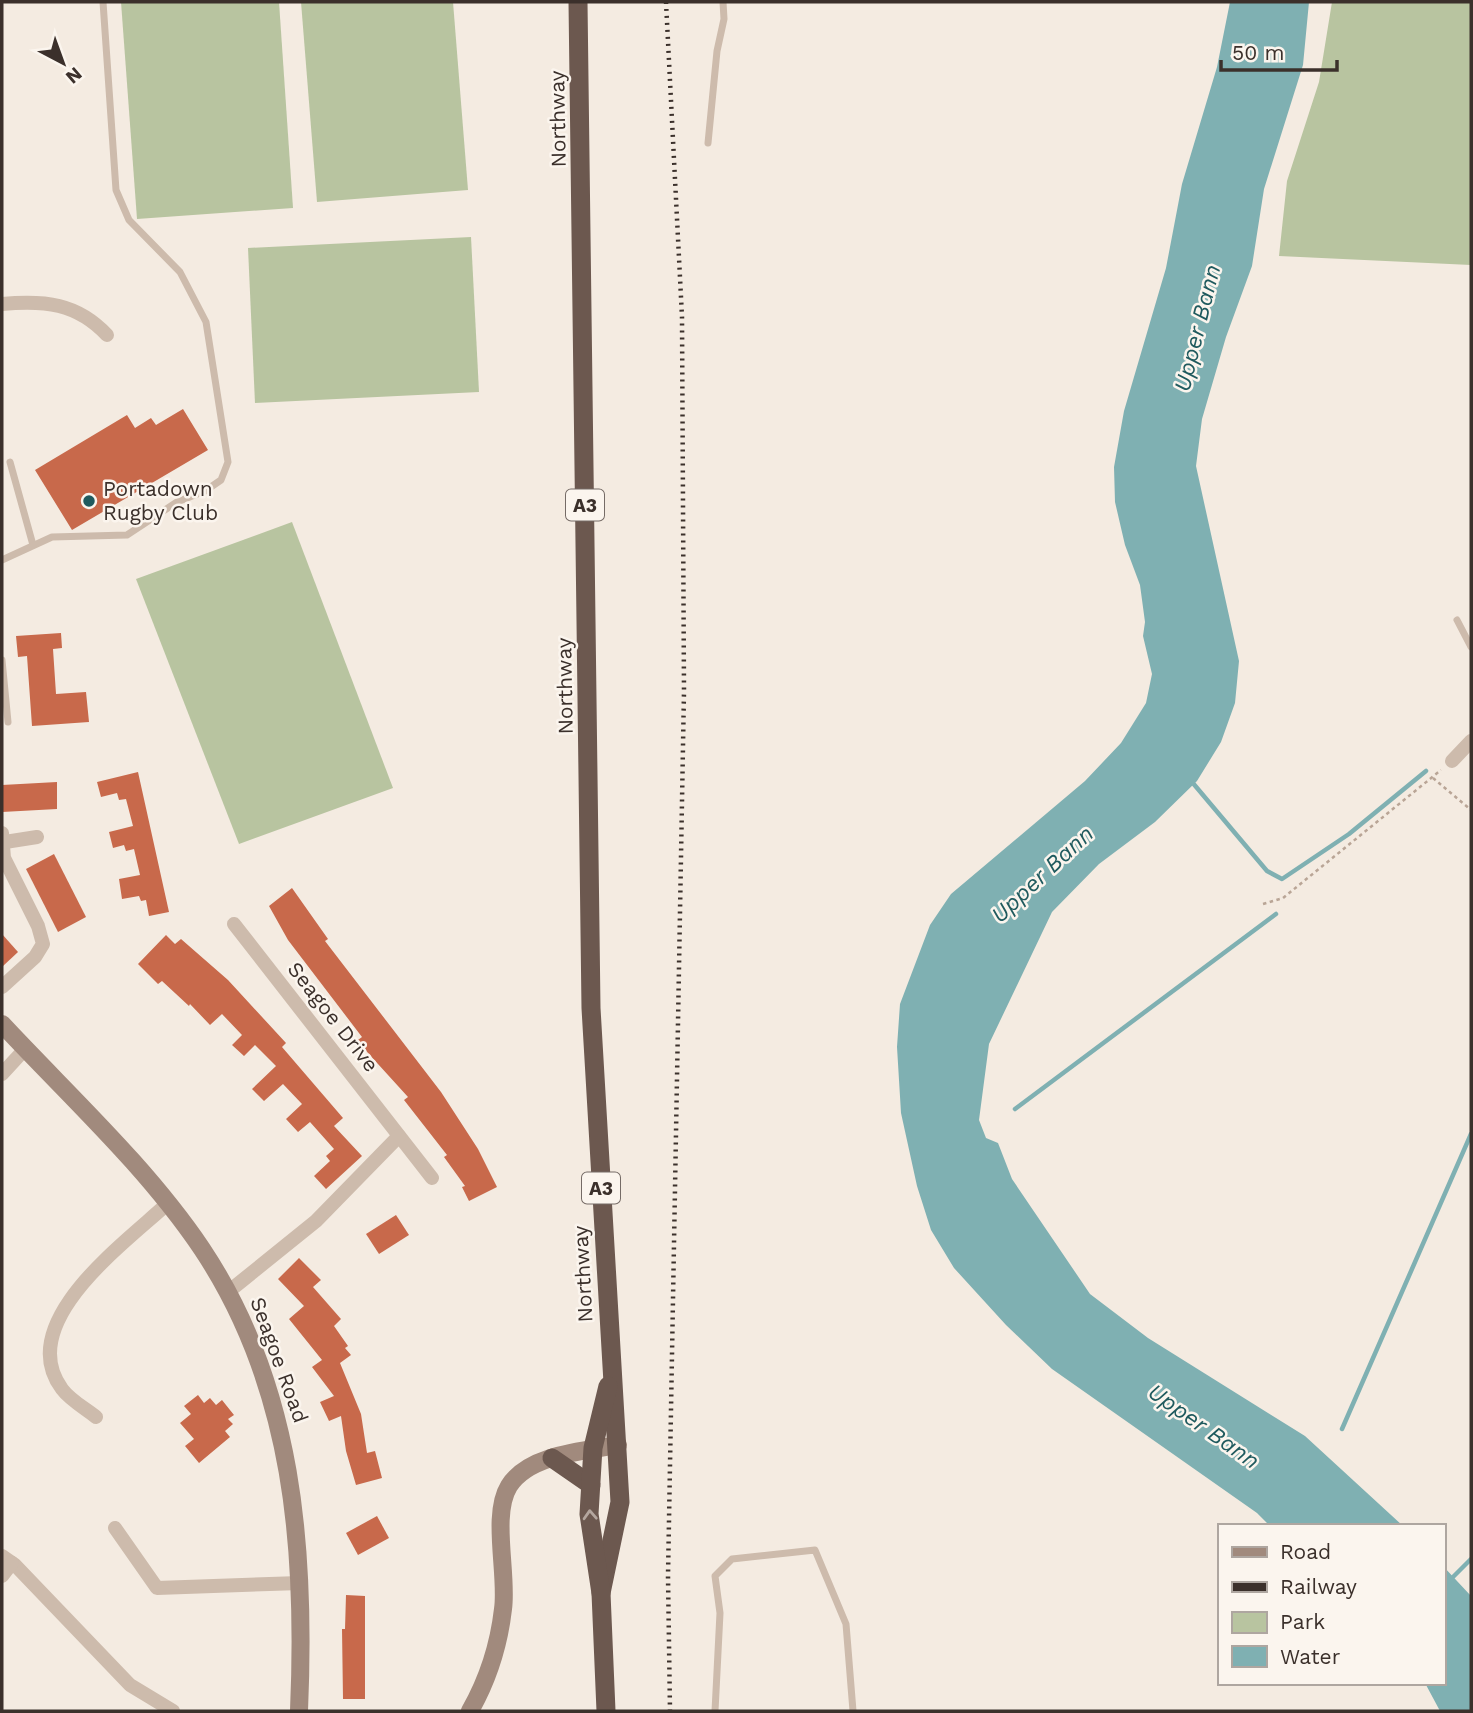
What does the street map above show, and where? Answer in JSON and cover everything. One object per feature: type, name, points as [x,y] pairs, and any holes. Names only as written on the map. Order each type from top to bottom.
[{"type":"highway","name":"Northway","points":[[578,2],[591,1008],[615,1394],[606,1447],[591,1485],[589,1514],[601,1593],[606,1711]]},
{"type":"highway","name":"Northway","points":[[601,1593],[620,1502],[606,1447],[612,1369]]},
{"type":"highway","points":[[552,1458],[591,1485]]},
{"type":"main road","name":"Seagoe Road","points":[[2,1024],[119,1147],[167,1204],[201,1248],[228,1292],[250,1337],[280,1424],[288,1457],[300,1583],[299,1711]]},
{"type":"main road","points":[[470,1711],[484,1686],[503,1609],[502,1505],[509,1486],[520,1476],[552,1458],[606,1447]]},
{"type":"street","points":[[2,304],[58,305],[89,316],[107,335]]},
{"type":"street","points":[[1452,761],[1471,741]]},
{"type":"street","points":[[2,987],[34,957],[43,944],[38,926],[4,858],[3,838],[37,837]]},
{"type":"street","name":"Seagoe Drive","points":[[234,924],[432,1178]]},
{"type":"street","points":[[2,1074],[25,1049]]},
{"type":"street","points":[[228,1292],[316,1221],[399,1136]]},
{"type":"street","points":[[96,1417],[62,1389],[49,1357],[53,1328],[67,1300],[167,1204]]},
{"type":"street","points":[[115,1528],[157,1588],[300,1583]]},
{"type":"street","points":[[2,1576],[7,1559],[130,1685],[173,1711]]},
{"type":"lane","points":[[2,560],[52,537],[127,536],[177,502],[205,491],[221,480],[228,462],[206,322],[180,272],[128,220],[116,190],[103,2]]},
{"type":"lane","points":[[708,143],[717,51],[724,19],[723,2]]},
{"type":"lane","points":[[10,462],[33,545]]},
{"type":"lane","points":[[1457,620],[1471,648]]},
{"type":"lane","points":[[2,660],[8,722]]},
{"type":"lane","points":[[715,1711],[720,1613],[715,1576],[732,1559],[816,1550],[846,1624],[853,1711]]},
{"type":"path","points":[[1263,904],[1283,898],[1452,761]]},
{"type":"path","points":[[1433,778],[1471,810]]},
{"type":"green space","points":[[121,2],[279,2],[293,208],[137,219]]},
{"type":"green space","points":[[301,2],[453,2],[468,190],[317,202]]},
{"type":"green space","points":[[1332,2],[1471,2],[1471,265],[1279,256],[1287,181],[1319,82]]},
{"type":"green space","points":[[471,237],[479,392],[255,403],[248,248]]},
{"type":"green space","points":[[292,522],[393,788],[239,844],[136,579]]},
{"type":"water","name":"Upper Bann","points":[[1230,2],[1309,2],[1303,65],[1264,189],[1252,266],[1226,337],[1202,419],[1196,466],[1239,661],[1235,703],[1221,742],[1197,781],[1155,822],[1099,864],[1052,912],[989,1044],[979,1120],[986,1138],[998,1143],[1012,1179],[1090,1294],[1148,1338],[1305,1436],[1401,1524],[1268,1524],[1257,1513],[1052,1369],[1006,1325],[954,1268],[931,1230],[917,1186],[901,1113],[897,1047],[900,1004],[930,925],[951,894],[1085,781],[1121,743],[1146,703],[1152,674],[1143,636],[1145,622],[1140,585],[1125,545],[1115,502],[1114,467],[1124,411],[1166,268],[1182,184],[1217,67]]},
{"type":"water","points":[[1445,1568],[1471,1596],[1471,1711],[1440,1711],[1426,1685],[1445,1685]]},
{"type":"building","name":"Portadown Rugby Club","points":[[183,409],[208,450],[72,530],[35,470],[127,415],[135,428],[151,418],[156,425]]},
{"type":"building","points":[[61,633],[62,648],[53,649],[56,694],[86,692],[89,722],[32,726],[27,656],[18,657],[16,636]]},
{"type":"building","points":[[138,772],[169,912],[149,916],[146,900],[141,901],[139,896],[122,899],[119,879],[140,875],[134,849],[126,851],[124,845],[113,848],[109,832],[133,826],[126,799],[119,800],[117,793],[101,797],[97,782]]},
{"type":"building","points":[[57,782],[57,809],[2,812],[2,785]]},
{"type":"building","points":[[54,854],[86,917],[58,932],[26,869]]},
{"type":"building","points":[[292,888],[328,939],[325,941],[441,1092],[478,1149],[497,1187],[469,1201],[462,1187],[465,1186],[444,1157],[447,1155],[404,1100],[408,1097],[358,1040],[362,1037],[288,940],[269,906]]},
{"type":"building","points":[[2,934],[18,952],[2,967]]},
{"type":"building","points":[[166,935],[175,944],[181,939],[228,980],[286,1043],[282,1047],[343,1118],[334,1126],[362,1156],[326,1189],[314,1176],[330,1161],[326,1156],[334,1149],[310,1122],[298,1132],[286,1119],[302,1104],[283,1084],[264,1101],[252,1089],[276,1066],[255,1045],[244,1056],[232,1045],[242,1035],[222,1014],[210,1025],[190,1004],[189,1006],[162,981],[158,984],[138,964]]},
{"type":"building","points":[[396,1215],[409,1235],[379,1254],[366,1234]]},
{"type":"building","points":[[299,1258],[321,1280],[313,1287],[341,1319],[334,1326],[351,1355],[340,1363],[361,1414],[367,1453],[375,1451],[382,1478],[356,1485],[346,1451],[341,1416],[329,1421],[320,1402],[334,1396],[312,1367],[322,1360],[289,1319],[304,1306],[278,1279]]},
{"type":"building","points":[[198,1395],[204,1403],[210,1398],[216,1405],[222,1400],[234,1415],[228,1419],[233,1424],[225,1431],[230,1437],[199,1463],[185,1446],[194,1439],[180,1423],[191,1414],[184,1406]]},
{"type":"building","points":[[377,1516],[389,1538],[358,1555],[346,1533]]},
{"type":"building","points":[[346,1595],[365,1596],[365,1699],[343,1699],[342,1629],[345,1629]]},
{"type":"waterway","points":[[1192,782],[1267,871],[1282,879],[1349,834],[1426,771]]},
{"type":"waterway","points":[[1015,1109],[1276,914]]},
{"type":"waterway","points":[[1342,1429],[1471,1134]]},
{"type":"waterway","points":[[1445,1585],[1471,1559]]},
{"type":"railway","points":[[666,2],[682,317],[684,691],[668,1576],[670,1711]]},
{"type":"place","name":"Portadown Rugby Club","points":[[89,501]]}]
